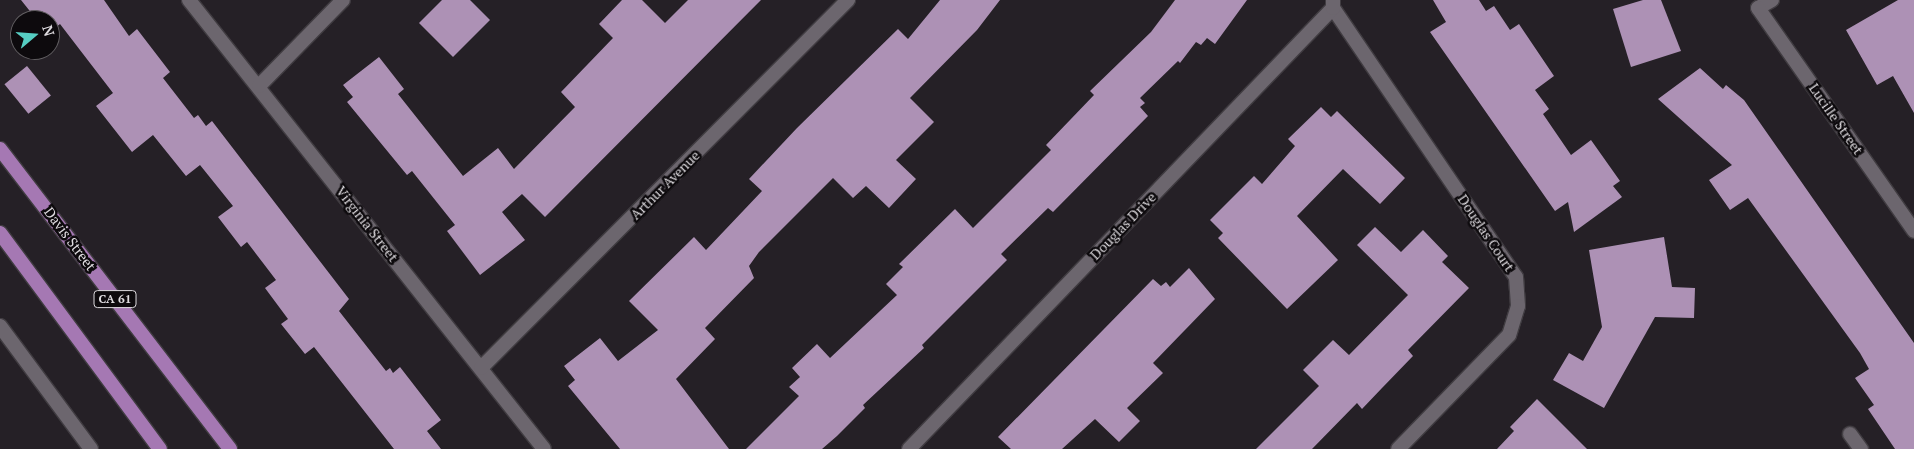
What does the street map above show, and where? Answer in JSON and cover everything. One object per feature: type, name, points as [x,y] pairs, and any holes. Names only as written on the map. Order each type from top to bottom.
[{"type":"main road","name":"Davis Street","points":[[0,149],[230,449]]},
{"type":"main road","points":[[0,233],[160,449]]},
{"type":"street","name":"Virginia Street","points":[[189,0],[259,86],[544,449]]},
{"type":"street","points":[[259,86],[343,0]]},
{"type":"street","name":"Arthur Avenue","points":[[481,368],[848,0]]},
{"type":"street","name":"Lucille Street","points":[[1772,0],[1758,8],[1914,231]]},
{"type":"street","name":"Douglas Drive","points":[[909,449],[1333,4]]},
{"type":"street","name":"Douglas Court","points":[[1333,4],[1516,277],[1518,306],[1509,335],[1398,449]]},
{"type":"street","points":[[0,326],[91,449]]},
{"type":"street","points":[[1850,434],[1861,449]]},
{"type":"building","points":[[21,0],[104,0],[129,36],[137,29],[170,72],[163,78],[194,118],[198,115],[206,126],[212,121],[349,299],[339,311],[386,371],[390,368],[393,373],[400,367],[441,420],[427,431],[441,449],[394,449],[314,347],[305,354],[281,324],[288,319],[265,288],[276,280],[247,242],[241,247],[218,217],[233,206],[200,165],[186,176],[153,135],[132,152],[96,106],[113,93],[60,24],[60,10],[29,10]]},
{"type":"building","points":[[442,0],[470,0],[490,20],[453,57],[419,23]]},
{"type":"building","points":[[622,0],[642,0],[665,23],[688,0],[761,0],[545,217],[522,194],[502,212],[525,240],[480,275],[447,231],[455,225],[412,171],[407,175],[347,102],[353,97],[343,85],[379,57],[404,89],[398,94],[463,176],[498,148],[514,169],[575,107],[561,92],[613,38],[599,24]]},
{"type":"building","points":[[940,0],[1000,0],[977,30],[910,98],[934,122],[896,160],[916,179],[889,208],[866,186],[853,198],[833,178],[759,252],[749,266],[754,278],[705,328],[715,339],[676,379],[729,449],[620,449],[568,386],[575,380],[564,366],[600,338],[618,361],[658,330],[629,301],[694,237],[706,250],[762,191],[749,179],[797,128],[898,29],[908,39]]},
{"type":"building","points":[[1175,0],[1247,0],[1215,44],[1207,38],[1201,45],[1196,42],[1180,63],[1178,61],[1140,98],[1145,103],[1140,107],[1148,116],[1053,212],[1048,208],[1001,254],[1007,260],[922,345],[924,348],[863,405],[865,408],[837,436],[822,449],[746,449],[799,396],[789,387],[800,377],[792,368],[817,344],[830,358],[897,295],[886,284],[903,267],[899,264],[955,209],[973,228],[1051,150],[1046,145],[1094,95],[1090,91],[1151,32]]},
{"type":"building","points":[[1433,0],[1479,0],[1486,11],[1494,6],[1510,30],[1519,24],[1554,76],[1535,90],[1549,109],[1543,114],[1571,155],[1591,140],[1620,181],[1613,186],[1622,197],[1574,232],[1568,202],[1555,211],[1430,32],[1446,22]]},
{"type":"building","points":[[1643,0],[1661,0],[1681,51],[1631,67],[1613,9]]},
{"type":"building","points":[[1898,0],[1914,0],[1914,113],[1893,76],[1877,85],[1846,30]]},
{"type":"building","points":[[27,66],[51,96],[28,114],[4,84]]},
{"type":"building","points":[[1700,68],[1723,89],[1726,85],[1744,100],[1914,343],[1914,449],[1895,449],[1868,409],[1874,405],[1855,378],[1869,369],[1860,353],[1748,198],[1730,210],[1709,180],[1732,165],[1658,99]]},
{"type":"building","points":[[1321,107],[1331,117],[1337,111],[1405,178],[1380,204],[1343,169],[1297,216],[1338,260],[1287,309],[1218,238],[1223,233],[1210,220],[1254,176],[1262,184],[1295,146],[1288,139]]},
{"type":"building","points":[[1375,227],[1401,252],[1423,230],[1448,256],[1442,262],[1469,288],[1408,350],[1413,356],[1362,409],[1357,403],[1312,449],[1256,449],[1319,386],[1303,370],[1333,340],[1349,355],[1408,295],[1357,245]]},
{"type":"building","points":[[1664,237],[1672,287],[1695,288],[1694,318],[1655,317],[1604,408],[1553,380],[1569,353],[1583,361],[1602,327],[1589,250]]},
{"type":"building","points":[[1189,268],[1215,299],[1153,363],[1163,373],[1127,408],[1140,421],[1119,442],[1095,419],[1062,449],[1011,449],[998,437],[1153,279],[1161,286],[1166,282],[1170,287]]},
{"type":"building","points":[[1537,399],[1587,449],[1497,449],[1514,431],[1510,427]]}]
